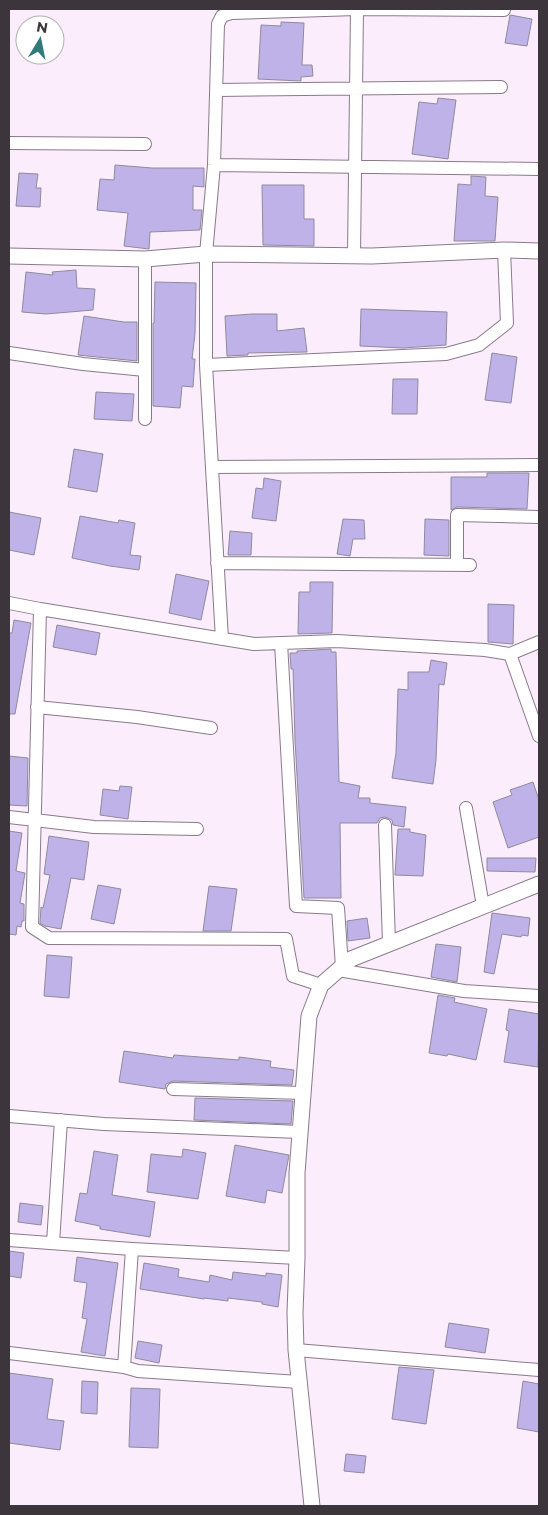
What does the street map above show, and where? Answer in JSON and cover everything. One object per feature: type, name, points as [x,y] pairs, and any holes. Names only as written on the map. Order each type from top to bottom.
[{"type":"street","points":[[354,255],[358,9]]},
{"type":"street","points":[[222,639],[206,366],[206,254],[214,165],[218,24],[222,16],[244,11],[358,9],[504,10]]},
{"type":"street","points":[[216,90],[356,87],[501,87]]},
{"type":"street","points":[[9,143],[145,144]]},
{"type":"street","points":[[214,165],[539,169]]},
{"type":"street","points":[[206,366],[446,354],[479,345],[506,323],[504,250]]},
{"type":"street","points":[[9,256],[145,259],[206,254],[354,255],[504,250],[539,251]]},
{"type":"street","points":[[145,259],[145,418]]},
{"type":"street","points":[[9,353],[83,364],[144,370]]},
{"type":"street","points":[[212,467],[539,466]]},
{"type":"street","points":[[217,563],[463,565],[457,515],[539,517]]},
{"type":"street","points":[[9,603],[254,644],[337,640],[485,650],[510,654],[539,642]]},
{"type":"street","points":[[40,609],[32,927],[49,938],[286,940],[293,976],[321,985]]},
{"type":"street","points":[[281,643],[296,906],[338,908],[340,968]]},
{"type":"street","points":[[510,654],[539,736]]},
{"type":"street","points":[[37,707],[137,717],[211,728]]},
{"type":"street","points":[[466,808],[483,906]]},
{"type":"street","points":[[9,817],[94,826],[197,829]]},
{"type":"street","points":[[386,825],[389,943]]},
{"type":"street","points":[[312,1506],[296,1350],[296,1173],[310,1016],[321,985],[351,959],[539,884]]},
{"type":"street","points":[[340,968],[464,991],[539,996]]},
{"type":"street","points":[[173,1089],[303,1093]]},
{"type":"street","points":[[9,1116],[104,1124],[300,1132]]},
{"type":"street","points":[[53,1243],[61,1120]]},
{"type":"street","points":[[9,1240],[297,1258]]},
{"type":"street","points":[[124,1367],[132,1249]]},
{"type":"street","points":[[296,1350],[539,1370]]},
{"type":"street","points":[[9,1354],[124,1367],[138,1371],[298,1382]]},
{"type":"building","points":[[510,15],[532,19],[527,46],[505,43]]},
{"type":"building","points":[[281,22],[304,23],[302,65],[312,65],[313,76],[301,77],[301,81],[258,79],[261,25],[281,26]]},
{"type":"building","points":[[438,98],[456,100],[448,159],[412,154],[419,102],[437,104]]},
{"type":"building","points":[[115,165],[152,168],[204,168],[204,187],[193,186],[193,210],[202,210],[200,230],[150,232],[149,249],[124,246],[128,213],[97,210],[100,179],[114,180]]},
{"type":"building","points":[[19,173],[38,174],[36,188],[41,188],[40,207],[16,206]]},
{"type":"building","points":[[471,176],[486,177],[485,196],[498,197],[495,241],[454,241],[458,184],[471,185]]},
{"type":"building","points":[[262,185],[304,185],[304,219],[314,219],[314,246],[263,245]]},
{"type":"building","points":[[76,270],[77,288],[95,289],[93,310],[46,314],[22,312],[26,272],[53,275],[52,272]]},
{"type":"building","points":[[155,282],[196,283],[195,334],[192,359],[195,359],[193,387],[182,386],[180,408],[153,406]]},
{"type":"building","points":[[361,309],[447,312],[446,345],[403,348],[360,346]]},
{"type":"building","points":[[277,314],[277,331],[304,328],[307,352],[248,353],[248,355],[227,356],[225,316]]},
{"type":"building","points":[[84,316],[137,322],[137,361],[78,355]]},
{"type":"building","points":[[492,353],[517,357],[511,403],[485,400]]},
{"type":"building","points":[[393,379],[418,379],[417,414],[392,414]]},
{"type":"building","points":[[96,392],[134,394],[132,421],[94,419]]},
{"type":"building","points":[[74,449],[103,454],[97,492],[68,487]]},
{"type":"building","points":[[487,473],[529,473],[527,509],[457,507],[451,510],[451,477],[487,477]]},
{"type":"building","points":[[264,478],[281,481],[276,521],[252,518],[256,488],[263,489]]},
{"type":"building","points":[[9,512],[41,518],[34,555],[9,550]]},
{"type":"building","points":[[80,516],[118,523],[119,520],[135,523],[130,555],[141,556],[139,570],[72,558]]},
{"type":"building","points":[[343,519],[364,520],[365,539],[353,539],[350,556],[337,554]]},
{"type":"building","points":[[425,519],[449,520],[449,556],[424,555]]},
{"type":"building","points":[[230,531],[252,533],[251,555],[228,555]]},
{"type":"building","points":[[176,574],[209,581],[201,620],[169,613]]},
{"type":"building","points":[[310,582],[333,582],[332,633],[298,634],[299,592],[310,592]]},
{"type":"building","points":[[488,604],[514,605],[513,644],[488,642]]},
{"type":"building","points":[[14,620],[31,623],[15,714],[9,714],[9,633],[12,633]]},
{"type":"building","points":[[57,625],[100,633],[96,655],[53,647]]},
{"type":"building","points":[[331,649],[331,652],[336,652],[339,782],[360,786],[358,798],[370,798],[370,803],[406,807],[404,827],[393,825],[392,820],[385,817],[380,818],[377,823],[340,823],[341,898],[304,898],[293,669],[291,669],[290,653]]},
{"type":"building","points":[[431,660],[447,663],[444,685],[439,684],[436,760],[433,784],[392,778],[396,753],[398,689],[408,690],[408,672],[429,672]]},
{"type":"building","points":[[9,756],[28,758],[27,806],[9,805]]},
{"type":"building","points":[[533,782],[539,800],[539,837],[508,848],[493,802],[512,795],[510,790]]},
{"type":"building","points":[[120,786],[132,787],[128,819],[100,815],[103,789],[119,791]]},
{"type":"building","points":[[398,829],[410,829],[410,832],[426,835],[423,876],[395,875]]},
{"type":"building","points":[[9,831],[22,833],[16,871],[25,873],[20,903],[24,904],[24,921],[22,921],[21,927],[17,926],[16,935],[9,934]]},
{"type":"building","points":[[49,836],[89,842],[84,880],[71,878],[61,929],[45,926],[40,923],[41,907],[43,908],[50,875],[44,874]]},
{"type":"building","points":[[487,858],[536,858],[535,872],[487,871]]},
{"type":"building","points":[[98,885],[121,889],[114,924],[91,919]]},
{"type":"building","points":[[209,886],[237,889],[231,931],[203,931]]},
{"type":"building","points":[[492,913],[530,918],[528,936],[522,935],[521,937],[502,934],[494,974],[484,972]]},
{"type":"building","points":[[367,918],[370,938],[348,941],[347,921]]},
{"type":"building","points":[[436,944],[461,947],[457,982],[431,977]]},
{"type":"building","points":[[47,955],[72,957],[69,998],[44,996]]},
{"type":"building","points":[[438,995],[455,998],[454,1002],[487,1009],[476,1060],[448,1054],[447,1056],[429,1053]]},
{"type":"building","points":[[509,1009],[539,1014],[538,1067],[504,1062],[509,1031],[506,1030]]},
{"type":"building","points":[[124,1051],[173,1058],[174,1055],[239,1060],[239,1057],[271,1061],[270,1067],[294,1070],[292,1085],[173,1081],[166,1084],[165,1089],[119,1082]]},
{"type":"building","points":[[195,1098],[293,1101],[291,1124],[194,1120]]},
{"type":"building","points":[[235,1145],[289,1155],[282,1193],[267,1190],[265,1203],[226,1196]]},
{"type":"building","points":[[183,1149],[206,1153],[198,1199],[147,1192],[151,1154],[182,1157]]},
{"type":"building","points":[[94,1151],[118,1155],[112,1195],[155,1202],[150,1237],[100,1229],[100,1226],[75,1221],[80,1193],[87,1194]]},
{"type":"building","points":[[20,1203],[43,1206],[41,1225],[18,1222]]},
{"type":"building","points":[[9,1251],[24,1253],[21,1278],[9,1276]]},
{"type":"building","points":[[77,1257],[118,1263],[105,1356],[81,1352],[87,1319],[82,1318],[87,1283],[74,1281]]},
{"type":"building","points":[[144,1263],[179,1269],[178,1277],[209,1282],[210,1275],[232,1280],[233,1272],[266,1276],[266,1273],[282,1275],[278,1307],[262,1304],[262,1302],[228,1298],[228,1301],[204,1299],[140,1289]]},
{"type":"building","points":[[449,1323],[489,1329],[485,1353],[445,1347]]},
{"type":"building","points":[[138,1341],[162,1345],[159,1363],[135,1358]]},
{"type":"building","points":[[399,1367],[434,1370],[426,1424],[392,1419]]},
{"type":"building","points":[[9,1373],[53,1379],[47,1419],[64,1421],[60,1450],[9,1443]]},
{"type":"building","points":[[82,1381],[98,1382],[97,1414],[81,1413]]},
{"type":"building","points":[[523,1381],[539,1384],[539,1432],[517,1428]]},
{"type":"building","points":[[131,1388],[160,1389],[158,1448],[129,1447]]},
{"type":"building","points":[[346,1454],[366,1456],[364,1473],[344,1471]]}]
